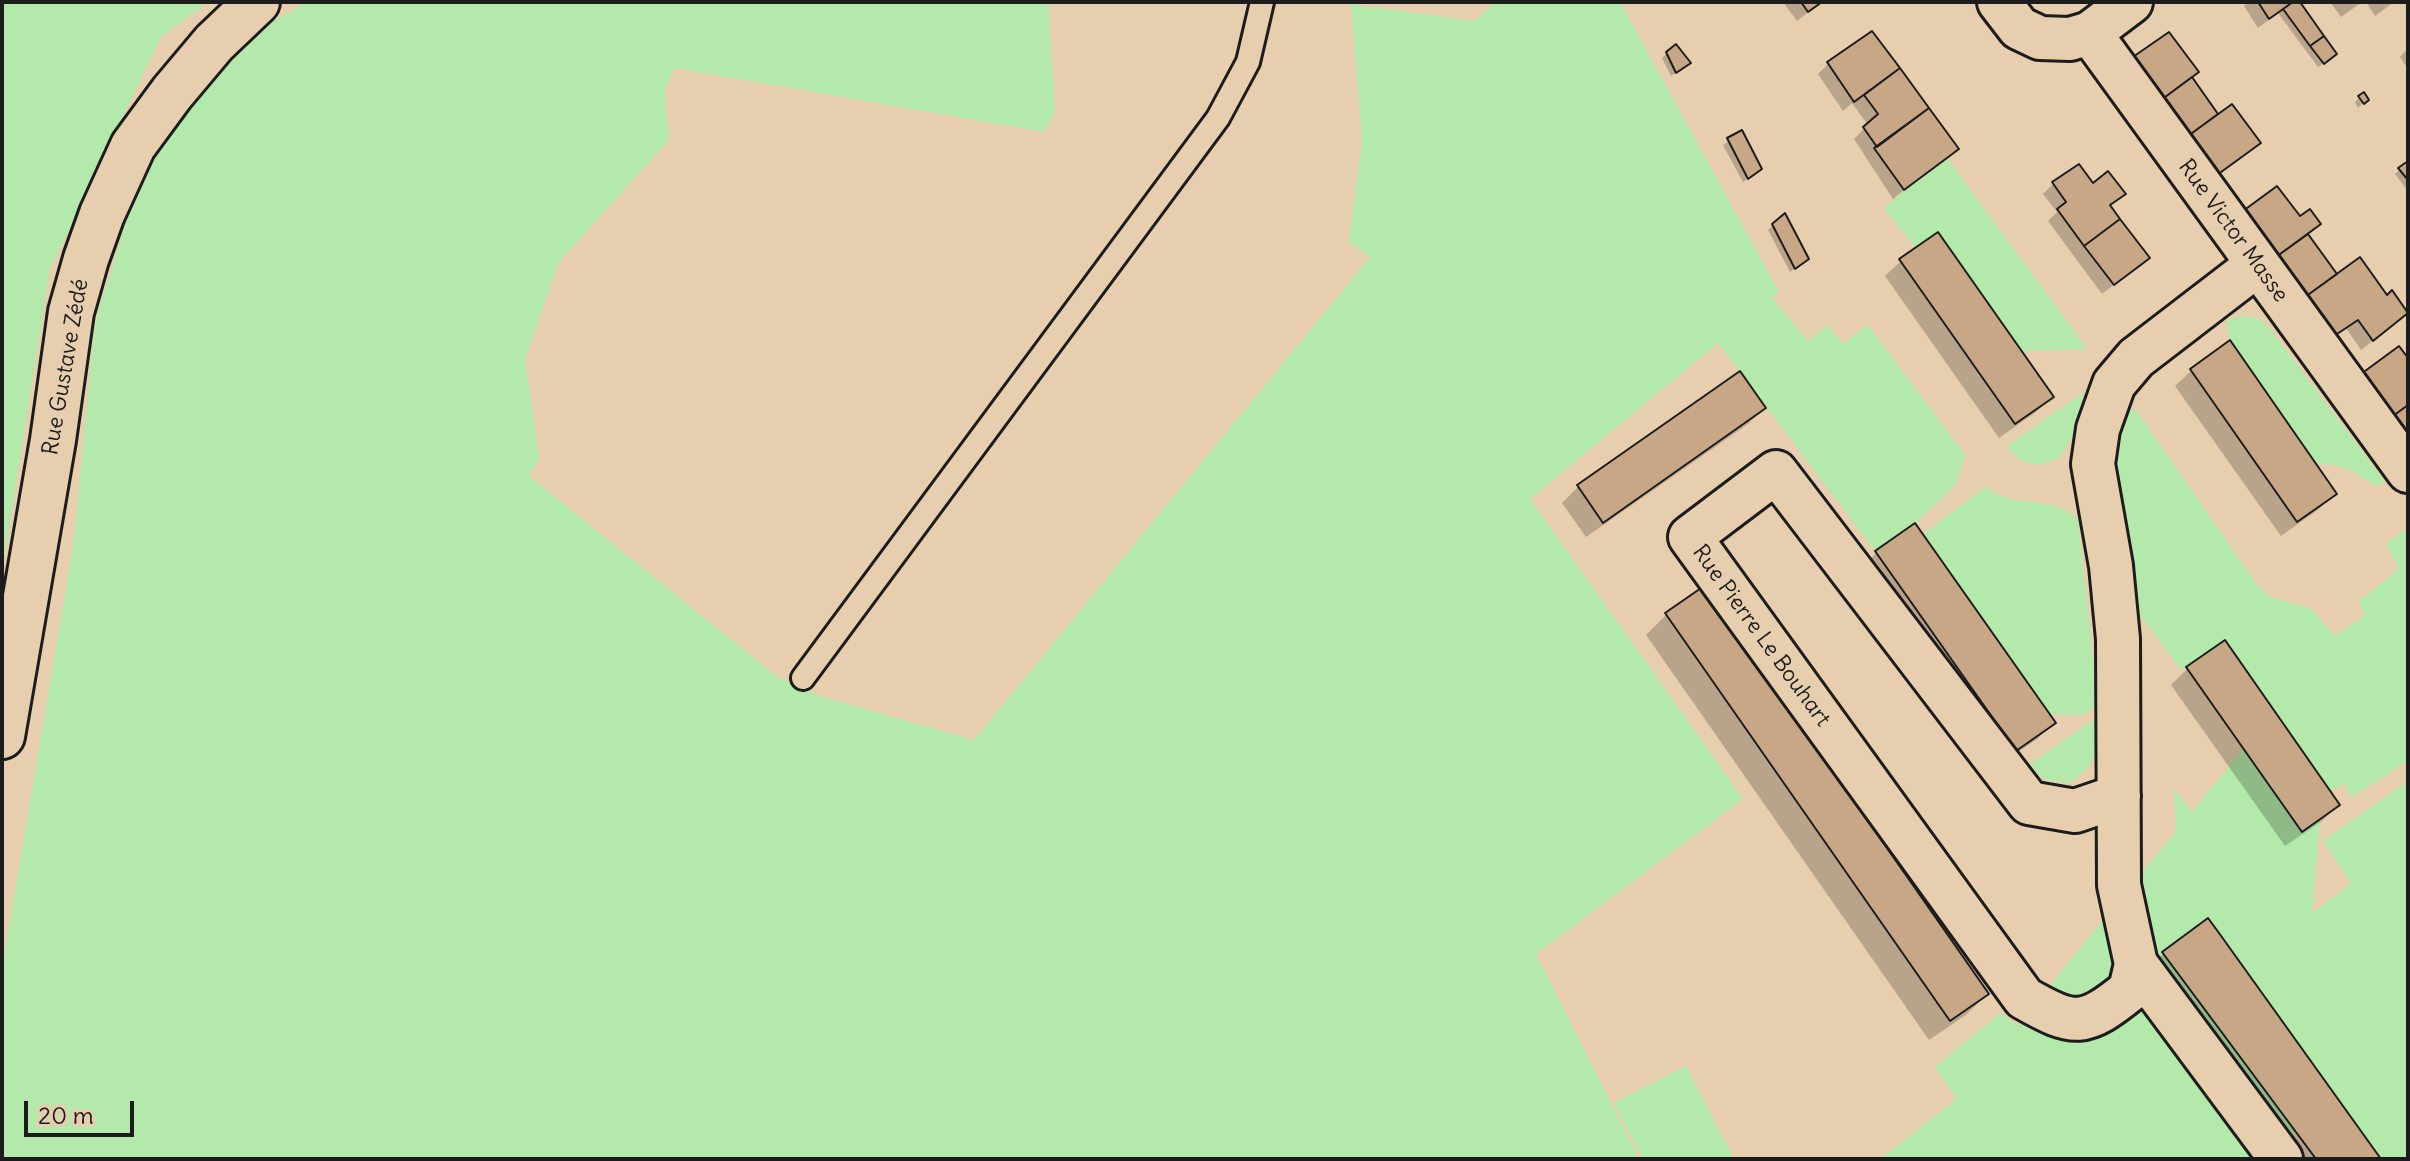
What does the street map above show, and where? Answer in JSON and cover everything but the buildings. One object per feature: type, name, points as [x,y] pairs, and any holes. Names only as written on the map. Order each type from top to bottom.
[{"type":"street","name":"Rue Gustave Zédé","points":[[2,736],[53,440],[71,312],[91,244],[133,146],[214,43],[257,2]]},
{"type":"street","points":[[1999,2],[2019,28],[2040,38],[2070,39],[2090,33],[2131,2]]},
{"type":"street","name":"Rue Victor Masse","points":[[2090,33],[2408,471]]},
{"type":"street","points":[[2257,265],[2136,358],[2114,384],[2098,429],[2093,464],[2111,566],[2118,639],[2119,885],[2136,964],[2281,1159]]},
{"type":"street","name":"Rue Pierre Le Bouhart","points":[[2119,796],[2075,811],[2029,803],[1776,472],[1690,537],[2024,998],[2058,1017],[2091,1019],[2130,990],[2136,964]]},
{"type":"lane","points":[[803,678],[1218,118],[1248,62],[1262,2]]},
{"type":"green space","points":[[2,2],[208,2],[161,37],[50,269],[2,573]]},
{"type":"green space","points":[[308,2],[1048,2],[1055,112],[1044,132],[675,68],[664,92],[669,140],[558,263],[525,359],[539,459],[529,476],[776,676],[820,696],[974,740],[1370,257],[1349,242],[1362,141],[1351,4],[1474,21],[1496,2],[1620,2],[1779,292],[1772,298],[1808,341],[1827,325],[1843,344],[1868,325],[1965,455],[1956,485],[1915,523],[1875,551],[1718,343],[1530,499],[1743,799],[1536,954],[1639,1159],[2,1159],[2,969],[74,540],[95,322],[145,161],[243,37]]},
{"type":"green space","points":[[1947,158],[2087,349],[2022,351],[1938,233],[1916,248],[1884,209]]},
{"type":"green space","points":[[2241,316],[2257,318],[2268,326],[2385,482],[2375,486],[2340,467],[2317,464],[2230,340],[2226,320]]},
{"type":"green space","points":[[2084,392],[2071,438],[2059,457],[2050,462],[2028,463],[2020,460],[2007,446]]},
{"type":"green space","points":[[2129,409],[2136,410],[2257,585],[2270,597],[2311,608],[2335,636],[2366,615],[2358,602],[2399,569],[2386,543],[2408,529],[2408,761],[2351,797],[2344,783],[2331,792],[2323,783],[2312,914],[2351,883],[2323,841],[2408,781],[2408,1159],[2381,1159],[2302,1049],[2292,1159],[1880,1159],[1957,1099],[1935,1067],[2000,1013],[2017,1025],[2176,831],[2174,789],[2192,812],[2274,711],[2224,641],[2181,670],[2135,608],[2116,464],[2123,417]]},
{"type":"green space","points":[[1987,486],[2008,498],[2058,507],[2078,522],[2097,696],[2093,708],[2082,715],[2049,714],[1923,534]]},
{"type":"green space","points":[[2093,720],[2096,740],[2094,756],[2086,770],[2070,783],[2042,777],[2029,765]]},
{"type":"green space","points":[[1686,1066],[1734,1159],[1643,1159],[1614,1103]]}]
